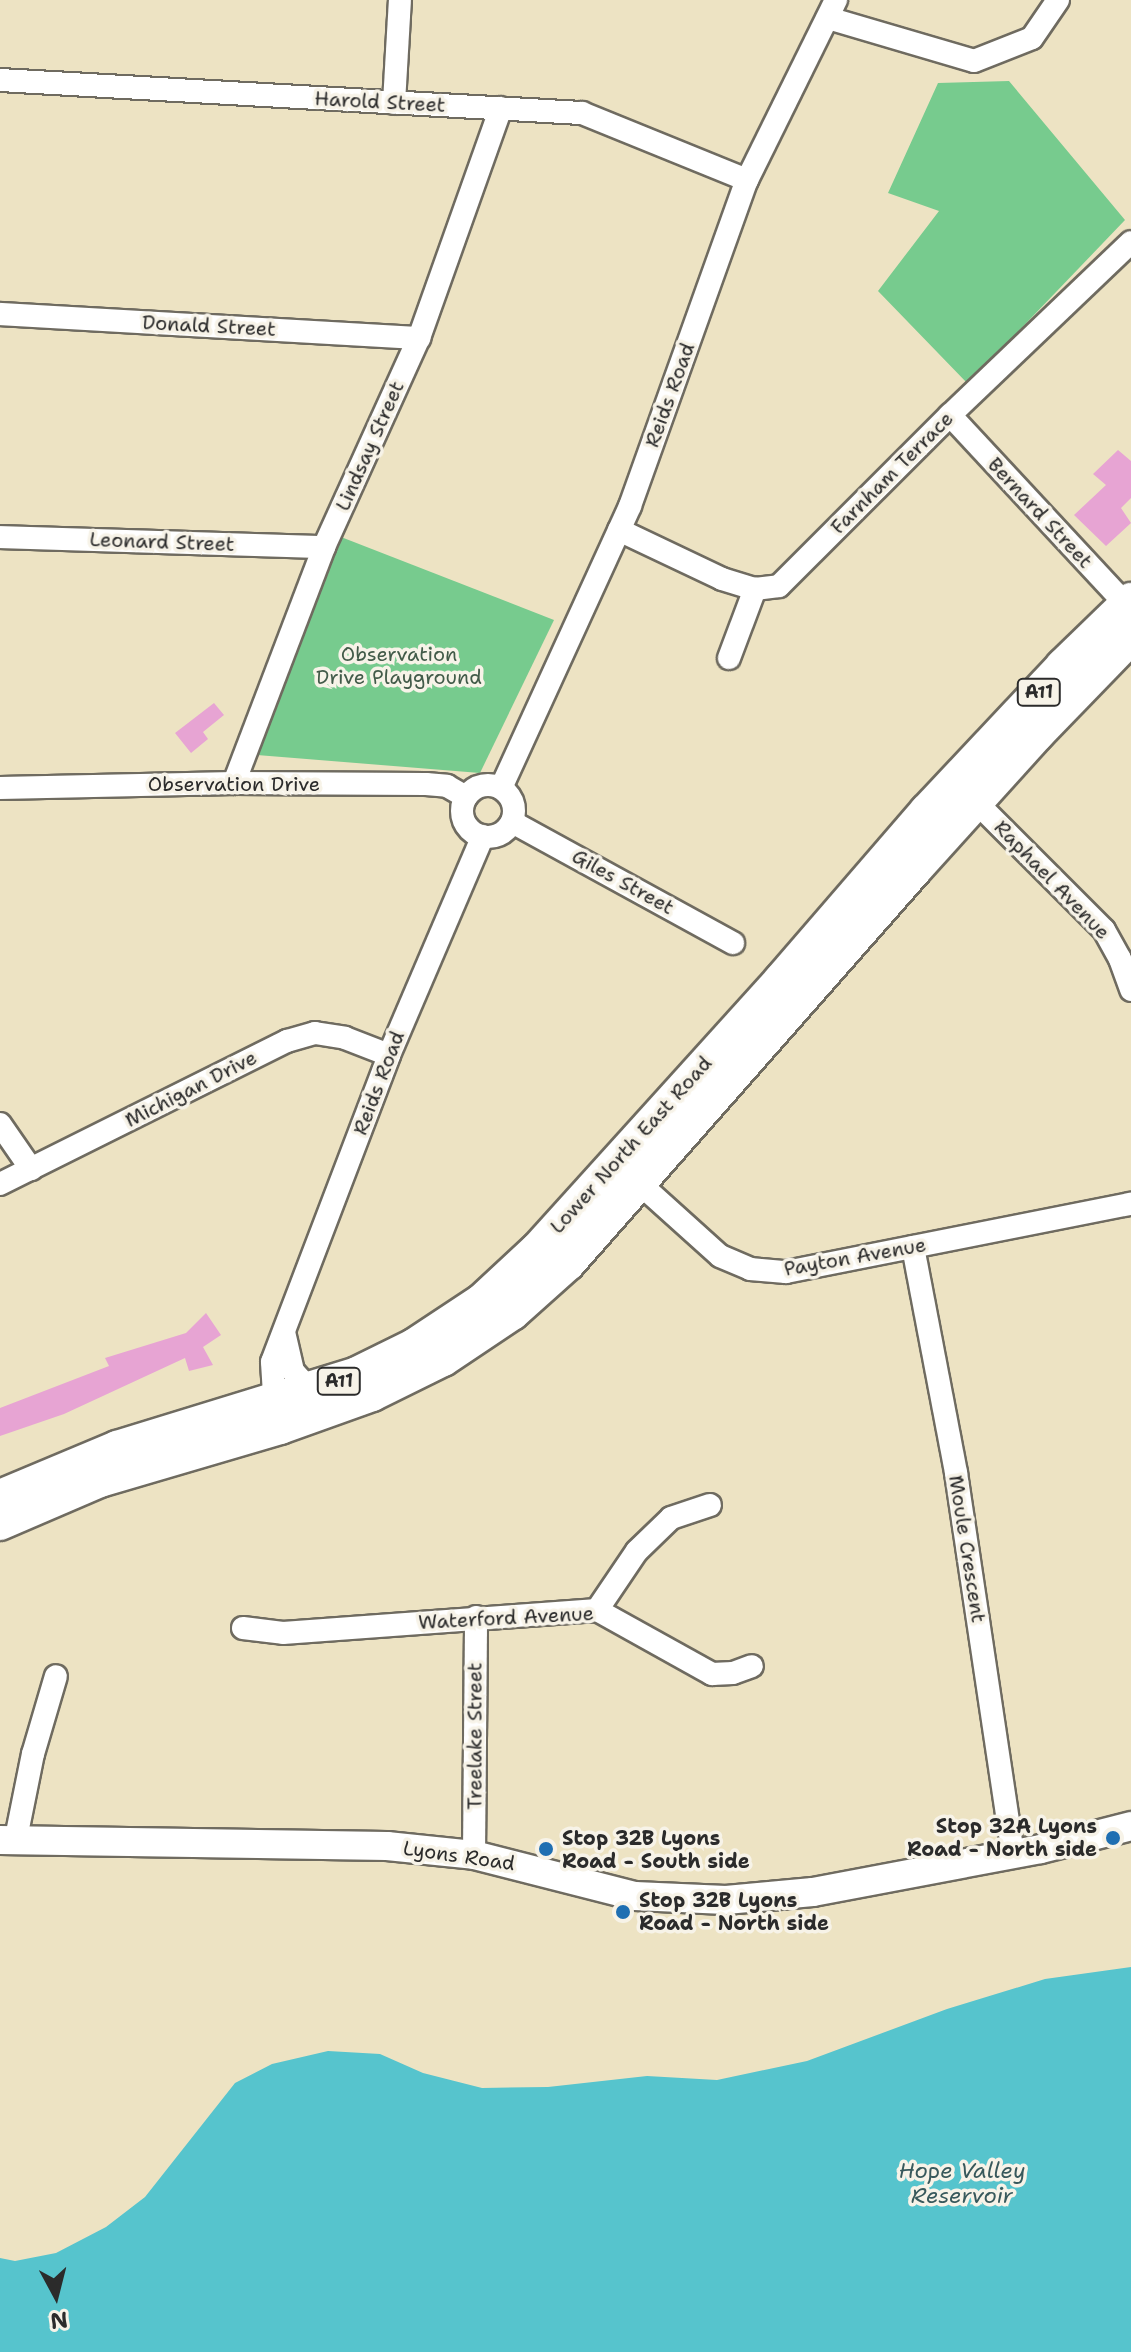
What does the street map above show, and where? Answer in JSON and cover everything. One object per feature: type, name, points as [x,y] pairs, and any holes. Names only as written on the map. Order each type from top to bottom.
[{"type":"main road","name":"Lower North East Road","points":[[0,1497],[117,1448],[391,1386],[471,1342],[550,1280],[627,1172],[965,791],[1130,613]]},
{"type":"main road","name":"Lower North East Road","points":[[0,1523],[276,1414],[311,1391],[387,1361],[468,1311],[627,1172]]},
{"type":"street","points":[[394,103],[400,0]]},
{"type":"street","points":[[832,9],[974,61],[1032,38],[1058,0]]},
{"type":"street","name":"Reids Road","points":[[501,788],[619,530],[747,180],[832,9]]},
{"type":"street","name":"Harold Street","points":[[0,80],[582,113],[747,180]]},
{"type":"street","name":"Lindsay Street","points":[[234,783],[324,547],[419,338],[501,108]]},
{"type":"street","name":"Farnham Terrace","points":[[755,589],[779,586],[950,415],[1131,242]]},
{"type":"street","name":"Donald Street","points":[[0,314],[419,338]]},
{"type":"street","name":"Bernard Street","points":[[950,415],[1130,613]]},
{"type":"street","points":[[619,530],[722,579],[755,589],[729,658]]},
{"type":"street","name":"Leonard Street","points":[[0,537],[324,547]]},
{"type":"street","name":"Observation Drive","points":[[0,788],[234,783],[426,784],[447,786],[466,797]]},
{"type":"street","points":[[481,786],[501,788],[513,804],[512,822],[495,836],[483,836],[468,827],[463,819],[466,797],[481,786]]},
{"type":"street","name":"Raphael Avenue","points":[[965,791],[1104,930],[1126,956],[1131,990]]},
{"type":"street","name":"Giles Street","points":[[512,822],[733,943]]},
{"type":"street","name":"Reids Road","points":[[276,1414],[272,1362],[389,1055],[483,836]]},
{"type":"street","name":"Michigan Drive","points":[[0,1184],[287,1041],[315,1033],[345,1038],[389,1055]]},
{"type":"street","points":[[0,1124],[31,1169]]},
{"type":"street","name":"Payton Avenue","points":[[627,1172],[720,1256],[750,1269],[786,1272],[1131,1204]]},
{"type":"street","name":"Moule Crescent","points":[[913,1247],[956,1473],[1013,1853]]},
{"type":"street","points":[[284,1332],[293,1371],[311,1391]]},
{"type":"street","points":[[597,1610],[637,1551],[671,1518],[710,1505]]},
{"type":"street","name":"Waterford Avenue","points":[[243,1628],[283,1633],[597,1610],[712,1674],[733,1673],[752,1666]]},
{"type":"street","name":"Treelake Street","points":[[474,1855],[476,1617]]},
{"type":"street","points":[[5,1837],[56,1676]]},
{"type":"street","name":"Lyons Road","points":[[5,1837],[96,1844],[387,1846],[474,1855],[635,1896],[726,1900],[813,1892],[1052,1847],[1131,1826]]},
{"type":"green space","points":[[1009,81],[1125,220],[968,384],[878,291],[939,211],[888,193],[938,83]]},
{"type":"green space","name":"Observation Drive Playground","points":[[341,537],[554,620],[480,773],[257,755]]},
{"type":"water","name":"Hope Valley Reservoir","points":[[1131,1967],[1131,2352],[0,2352],[0,2258],[15,2261],[56,2253],[106,2227],[145,2197],[235,2083],[272,2064],[328,2051],[380,2054],[423,2073],[482,2088],[548,2087],[647,2076],[717,2080],[807,2061],[947,2009],[1045,1979]]},
{"type":"building","points":[[1118,450],[1131,461],[1131,498],[1121,508],[1131,523],[1106,546],[1074,515],[1106,485],[1093,474]]},
{"type":"building","points":[[214,703],[224,715],[203,732],[208,739],[191,753],[175,733]]},
{"type":"building","points":[[206,1313],[221,1335],[203,1347],[213,1365],[189,1371],[185,1358],[64,1414],[0,1436],[0,1408],[109,1366],[105,1358],[186,1333]]},
{"type":"place","name":"Stop 32A Lyons Road - North side","points":[[1113,1838]]},
{"type":"place","name":"Stop 32B Lyons Road - South side","points":[[546,1849]]},
{"type":"place","name":"Stop 32B Lyons Road - North side","points":[[623,1912]]}]
